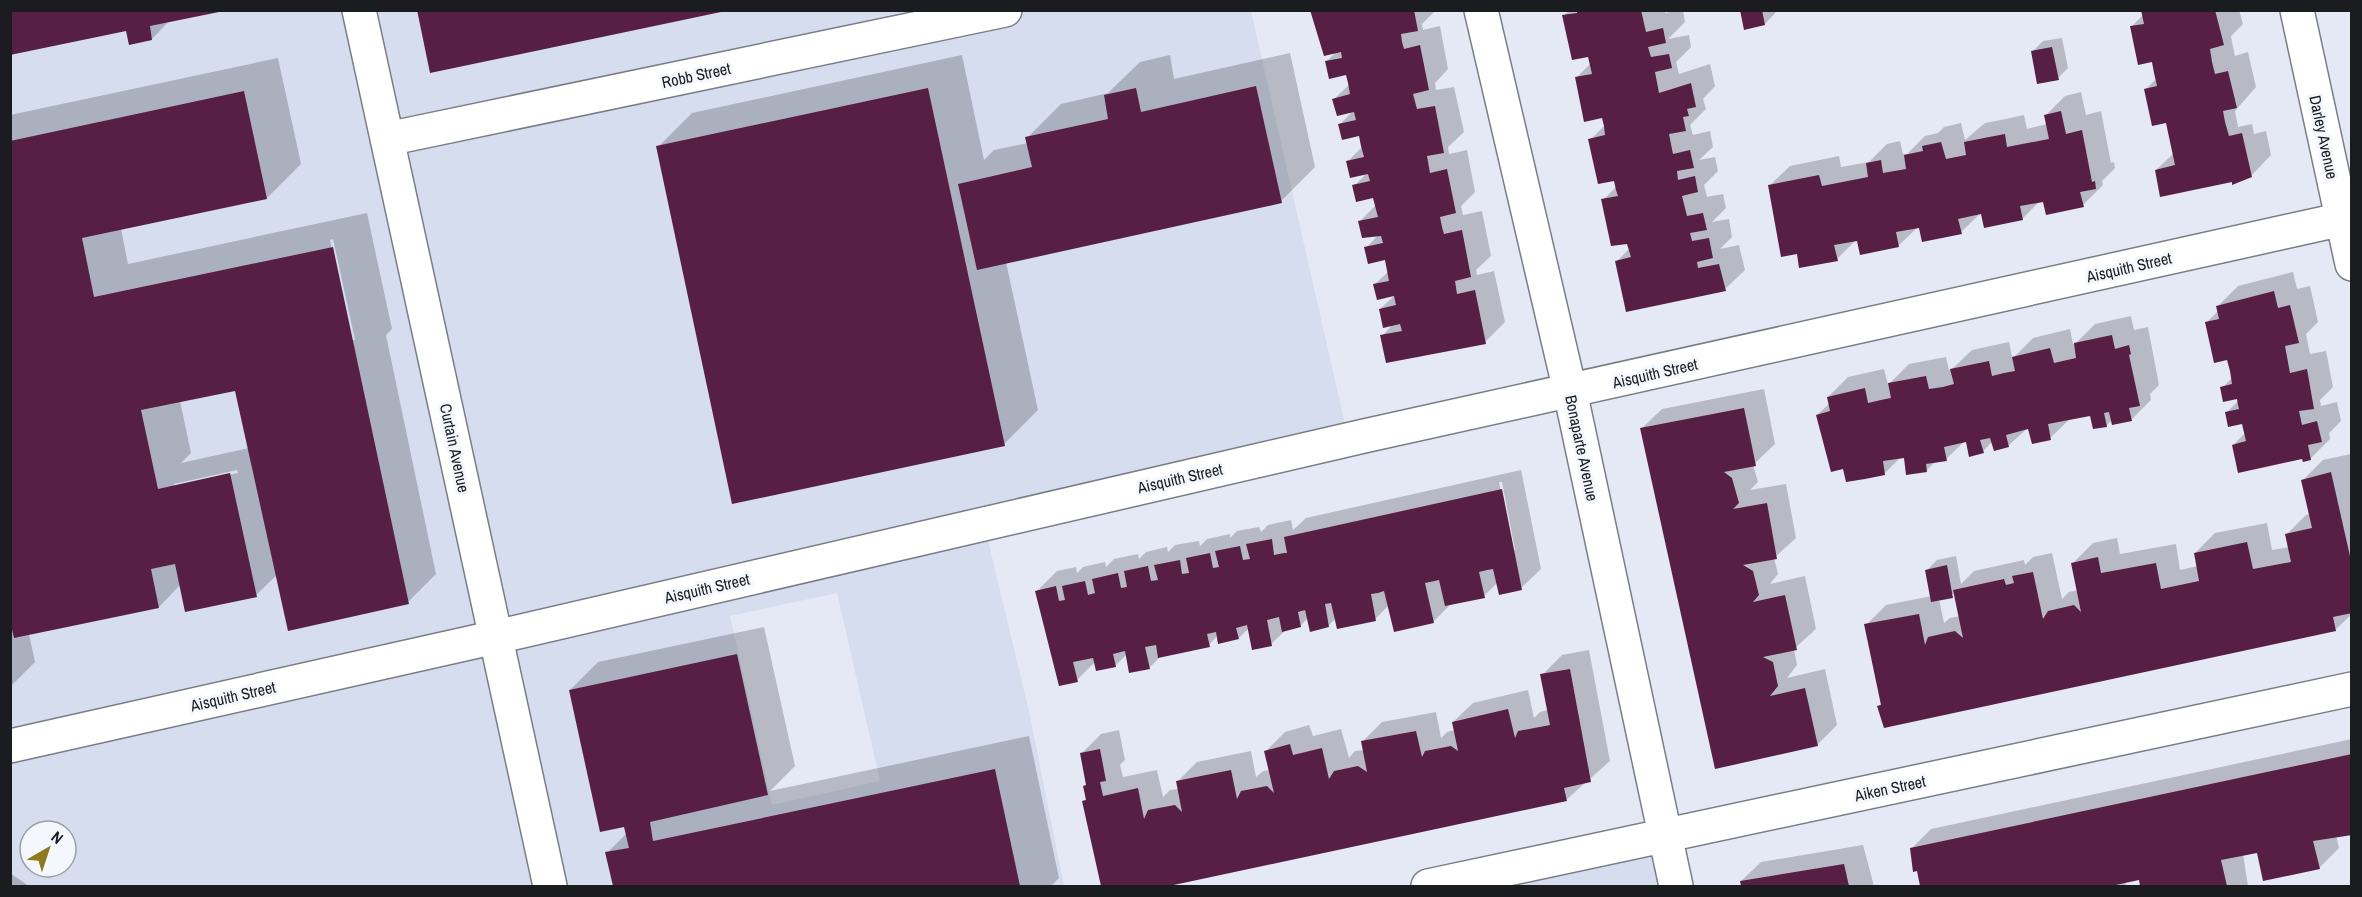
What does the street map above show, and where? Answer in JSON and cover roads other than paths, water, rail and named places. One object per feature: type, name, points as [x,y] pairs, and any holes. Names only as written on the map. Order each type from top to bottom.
[{"type":"street","name":"Curtain Avenue","points":[[359,10],[550,886]]},
{"type":"street","name":"Robb Street","points":[[387,139],[1005,10]]},
{"type":"street","name":"Bonaparte Avenue","points":[[1481,10],[1570,392],[1676,886]]},
{"type":"street","name":"Darley Avenue","points":[[2297,10],[2347,218],[2352,264]]},
{"type":"street","name":"Aisquith Street","points":[[10,746],[496,637],[1364,436],[2347,218]]},
{"type":"street","name":"Aiken Street","points":[[1428,886],[2352,689]]}]
